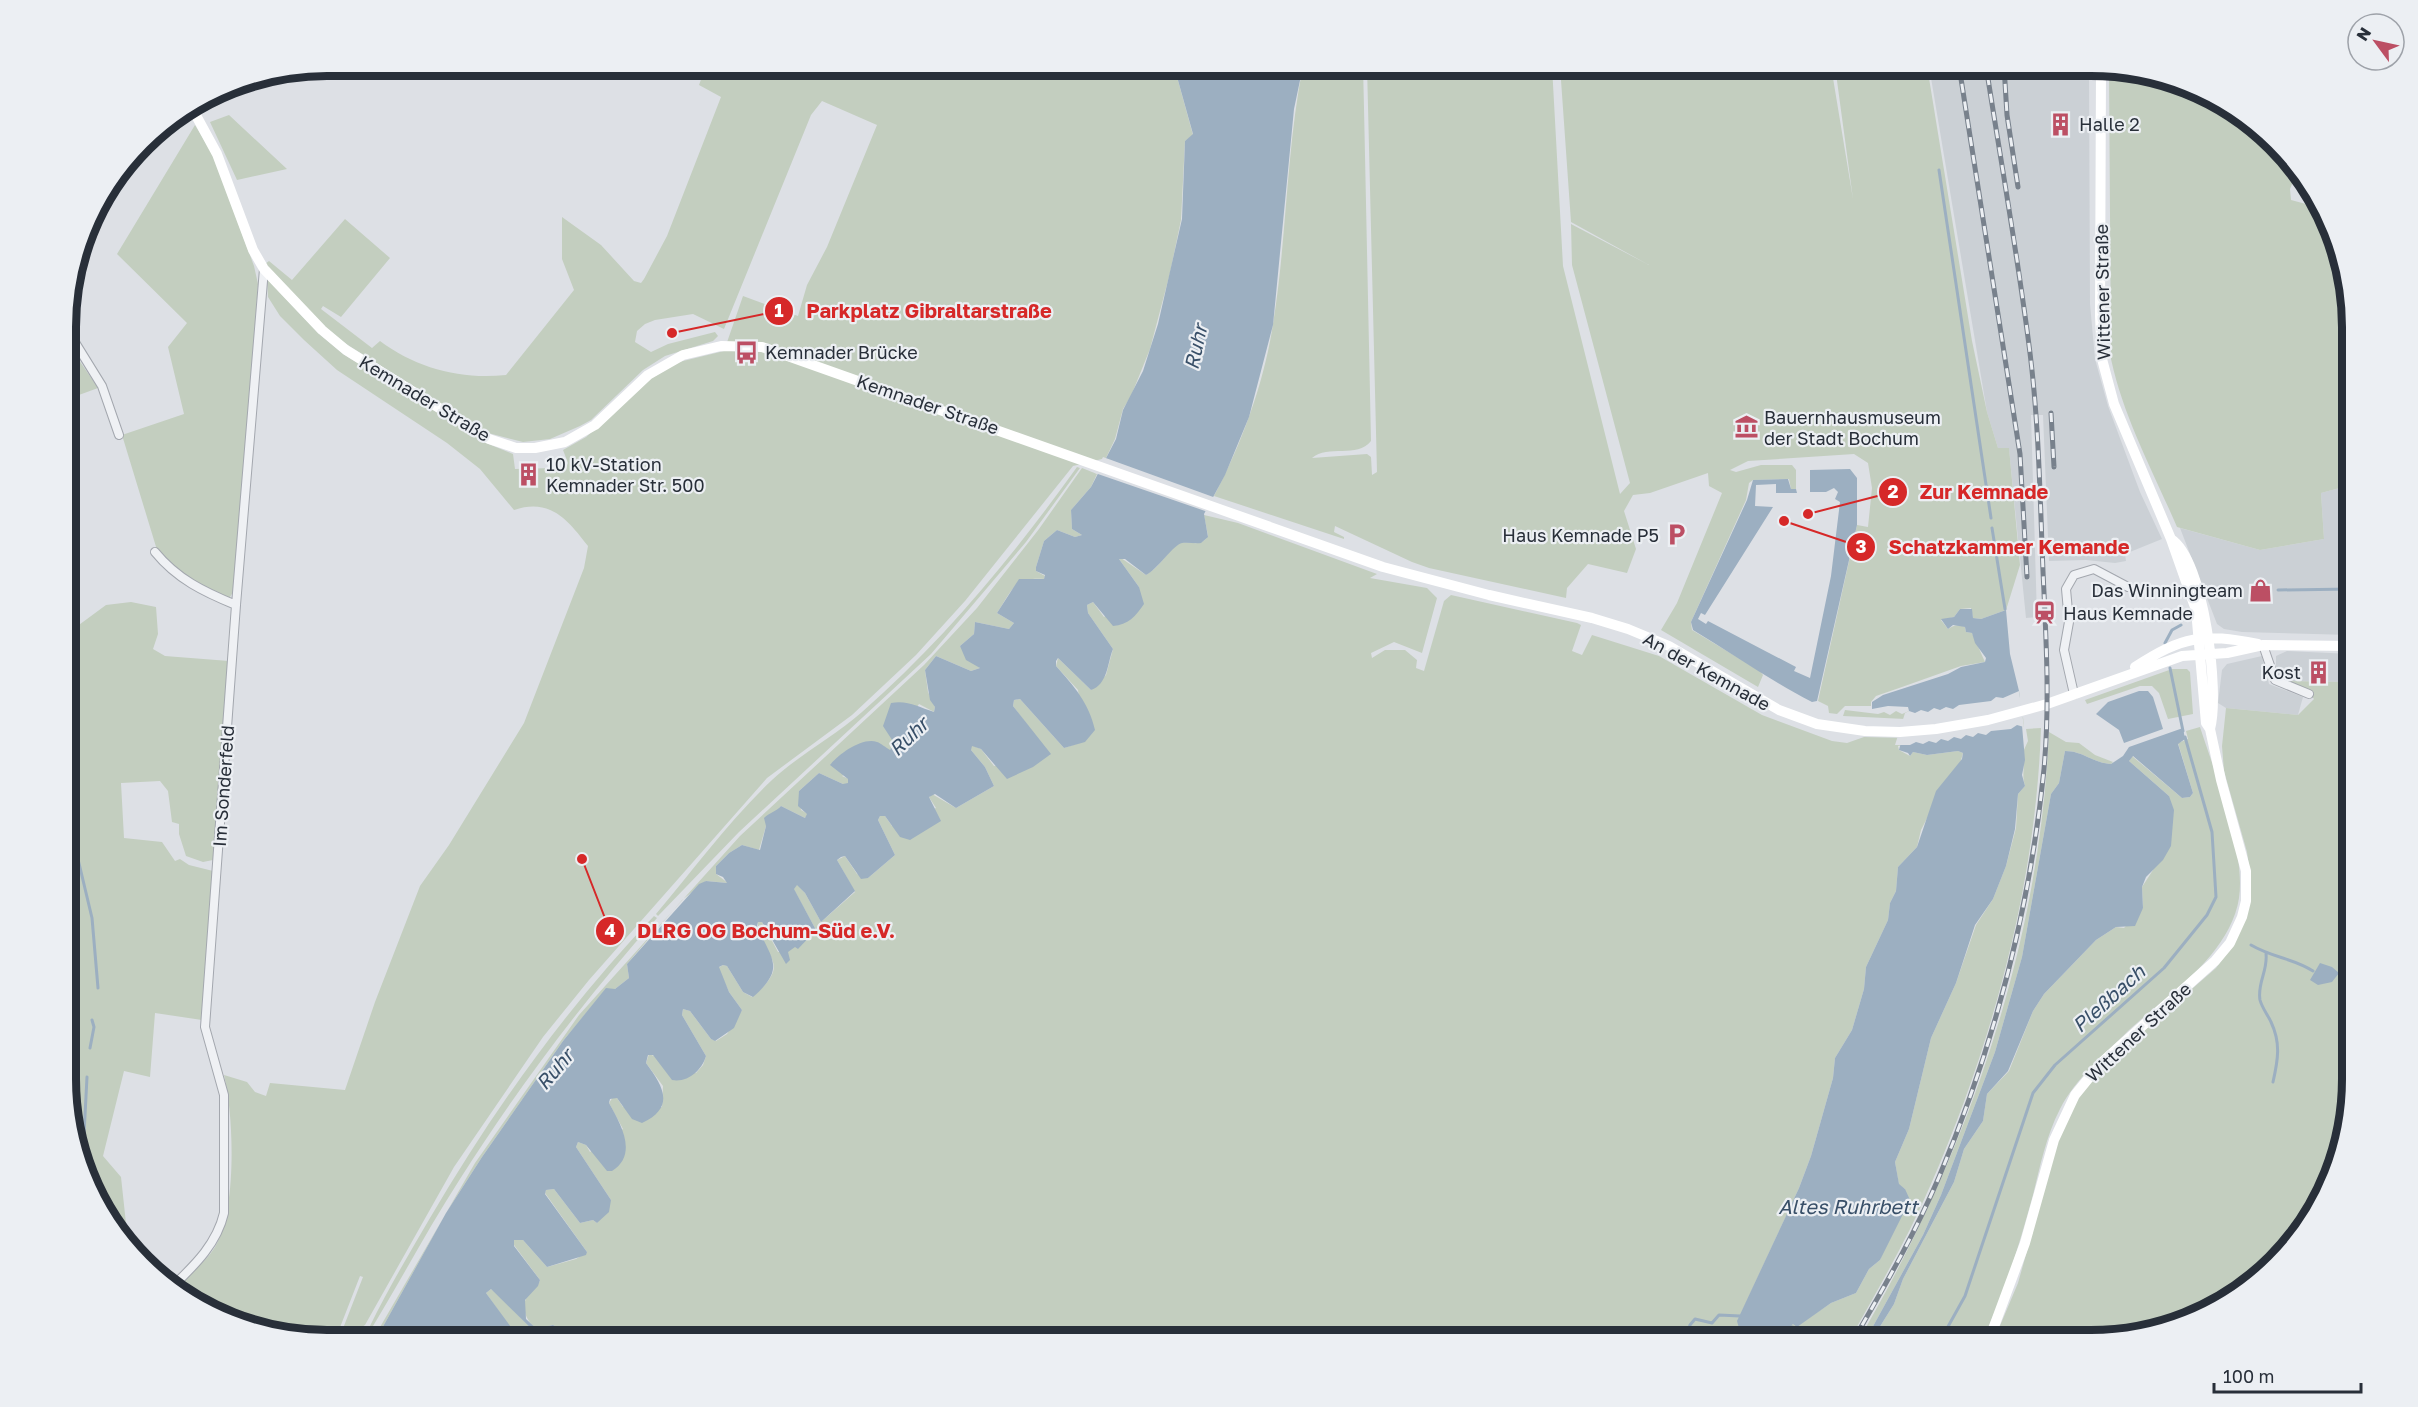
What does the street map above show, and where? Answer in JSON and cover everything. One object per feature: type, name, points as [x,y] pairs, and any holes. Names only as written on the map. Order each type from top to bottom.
[{"type":"main road","name":"Wittener Straße","points":[[1993,1330],[2025,1243],[2054,1140],[2075,1095],[2101,1063],[2215,961],[2230,943],[2242,917],[2246,901],[2246,871],[2210,729],[2206,723],[2206,655],[2196,610],[2171,539],[2114,404],[2102,359],[2100,316],[2101,77]]},
{"type":"main road","name":"Kemnader Straße","points":[[195,114],[218,154],[253,250],[264,269],[322,330],[346,350],[480,434],[516,448],[550,446],[575,438],[595,425],[648,375],[696,351],[722,346],[753,346],[818,366],[1240,516]]},
{"type":"main road","name":"An der Kemnade","points":[[1240,516],[1383,567],[1489,595],[1598,620],[1640,634],[1670,646],[1779,710],[1817,724],[1865,731],[1900,732],[1936,729],[2022,711],[2171,658],[2206,655],[2263,645]]},
{"type":"main road","name":"An der Kemnade","points":[[2122,676],[2186,639],[2203,637]]},
{"type":"main road","points":[[2203,637],[2263,645],[2342,646]]},
{"type":"street","name":"Im Sonderfeld","points":[[178,1281],[211,1244],[220,1229],[224,1213],[224,1095],[205,1027],[236,605],[264,269]]},
{"type":"street","points":[[76,344],[102,386],[119,435]]},
{"type":"street","points":[[155,552],[169,569],[185,582],[236,605]]},
{"type":"street","points":[[2074,694],[2064,650],[2069,622],[2066,589],[2070,579],[2074,575],[2094,570],[2102,571],[2128,586]]},
{"type":"street","points":[[2263,645],[2275,680],[2309,694]]},
{"type":"shaded area","points":[[1931,76],[2089,76],[2090,304],[2095,359],[2108,406],[2140,492],[2162,539],[2125,554],[2126,561],[2115,563],[2086,560],[2049,561],[2043,415],[2031,415],[2037,617],[2026,618],[2009,449],[1998,448],[1987,412]]},
{"type":"shaded area","points":[[2342,487],[2342,635],[2242,632],[2224,629],[2217,624],[2180,528],[2260,550],[2324,539],[2321,493]]},
{"type":"shaded area","points":[[2287,651],[2342,654],[2342,682],[2280,681],[2276,671],[2276,656]]},
{"type":"shaded area","points":[[2262,656],[2269,684],[2303,697],[2298,715],[2226,708],[2218,703],[2222,670],[2227,664]]},
{"type":"green space","points":[[702,76],[1177,76],[1193,135],[1185,141],[1181,220],[1150,349],[1131,396],[1123,409],[1115,439],[1106,458],[1073,466],[965,601],[916,655],[852,715],[767,778],[589,980],[543,1037],[454,1167],[365,1325],[357,1330],[342,1330],[363,1277],[360,1276],[339,1330],[314,1330],[309,1325],[278,1326],[247,1317],[216,1305],[180,1282],[202,1263],[215,1247],[227,1210],[232,1163],[230,1114],[224,1075],[247,1082],[255,1092],[266,1096],[270,1083],[345,1090],[375,1002],[420,886],[449,845],[524,723],[584,568],[588,546],[573,527],[557,513],[538,507],[514,510],[480,469],[447,443],[337,370],[280,316],[268,297],[267,279],[318,333],[343,354],[486,443],[513,454],[515,469],[554,468],[563,473],[568,463],[563,450],[586,437],[652,378],[679,362],[724,351],[743,296],[798,316],[807,285],[827,247],[877,125],[822,101],[811,115],[724,329],[693,314],[655,320],[645,324],[637,331],[635,342],[651,352],[668,344],[715,332],[718,336],[713,341],[665,356],[643,370],[591,420],[550,439],[523,442],[488,433],[343,342],[325,327],[265,264],[269,261],[292,280],[345,219],[390,258],[341,317],[323,306],[321,309],[372,348],[380,341],[424,365],[456,374],[506,375],[574,290],[562,259],[562,217],[601,245],[634,281],[641,283],[644,279],[667,236],[721,97],[699,85]]},
{"type":"green space","points":[[1301,76],[1363,76],[1371,441],[1358,449],[1326,452],[1312,458],[1367,454],[1371,457],[1372,475],[1377,472],[1367,76],[1553,76],[1563,266],[1620,494],[1630,483],[1572,265],[1571,224],[1649,265],[1571,222],[1561,76],[1833,76],[1853,199],[1836,76],[1929,76],[1972,341],[1987,412],[1998,448],[2009,448],[2020,565],[2006,610],[1981,619],[1973,618],[1971,608],[1960,609],[1954,617],[1941,620],[1948,629],[1960,625],[1965,627],[1966,632],[1972,633],[1985,662],[1961,666],[1876,696],[1871,706],[1845,706],[1837,714],[1829,713],[1828,706],[1818,701],[1857,525],[1868,527],[1872,488],[1868,463],[1854,454],[1748,461],[1730,470],[1736,472],[1761,465],[1792,465],[1796,470],[1796,489],[1791,489],[1789,479],[1753,480],[1749,483],[1746,500],[1691,622],[1692,630],[1760,671],[1763,675],[1758,687],[1661,630],[1677,603],[1722,493],[1709,486],[1708,473],[1650,493],[1633,495],[1624,511],[1636,549],[1627,573],[1588,564],[1567,588],[1566,598],[1429,568],[1335,526],[1334,532],[1344,539],[1214,496],[1251,412],[1269,346],[1278,292]]},
{"type":"green space","points":[[2109,77],[2140,81],[2171,90],[2202,102],[2230,119],[2256,139],[2279,162],[2294,180],[2290,189],[2291,200],[2310,205],[2316,216],[2337,278],[2342,327],[2342,487],[2321,493],[2324,539],[2260,550],[2177,527],[2131,424],[2111,359]]},
{"type":"green space","points":[[229,115],[287,169],[237,180],[210,122]]},
{"type":"green space","points":[[195,125],[213,155],[254,266],[258,284],[235,589],[230,597],[224,597],[187,579],[157,550],[122,435],[184,414],[168,347],[187,323],[117,254]]},
{"type":"green space","points":[[76,356],[98,388],[76,396]]},
{"type":"green space","points":[[1077,467],[1080,468],[1026,542],[931,654],[739,832],[658,916],[656,914],[726,829],[772,780],[862,712],[892,685],[949,626],[1003,564]]},
{"type":"green space","points":[[1082,468],[1097,474],[1091,487],[1071,510],[1072,529],[1082,535],[1075,537],[1057,530],[1044,541],[1036,571],[1045,576],[1044,579],[1026,580],[1019,583],[1010,592],[997,613],[1014,623],[1009,629],[975,622],[974,634],[960,646],[980,668],[971,671],[936,656],[925,670],[928,692],[935,707],[934,712],[919,704],[890,750],[842,776],[849,779],[848,784],[819,773],[799,791],[801,810],[808,814],[805,818],[781,806],[766,826],[759,850],[742,845],[729,853],[716,866],[716,874],[728,883],[706,881],[684,899],[740,836],[924,665],[977,608],[1039,529]]},
{"type":"green space","points":[[1204,515],[1238,523],[1377,574],[1370,578],[1427,588],[1437,598],[1422,653],[1394,642],[1371,653],[1372,658],[1385,650],[1405,650],[1417,660],[1416,668],[1424,671],[1444,601],[1451,595],[1577,623],[1581,625],[1572,651],[1582,655],[1592,635],[1659,656],[1762,715],[1832,741],[1847,743],[1864,737],[1904,738],[2023,717],[2024,727],[2020,725],[1898,746],[1899,750],[1910,756],[1913,752],[1927,755],[1958,751],[1963,753],[1960,764],[1948,777],[1921,830],[1917,847],[1898,867],[1896,891],[1890,903],[1888,920],[1866,967],[1864,989],[1852,1030],[1835,1058],[1833,1078],[1811,1156],[1799,1188],[1738,1320],[1740,1330],[562,1330],[553,1325],[538,1330],[526,1316],[524,1306],[528,1295],[540,1280],[514,1245],[514,1240],[523,1240],[547,1267],[576,1259],[587,1252],[545,1193],[546,1190],[554,1189],[580,1223],[593,1220],[597,1223],[611,1200],[576,1147],[578,1142],[586,1145],[590,1152],[623,1129],[609,1103],[613,1097],[617,1098],[623,1107],[662,1107],[663,1086],[646,1063],[649,1054],[696,1073],[703,1065],[706,1056],[682,1015],[683,1009],[690,1011],[711,1039],[716,1041],[727,1034],[742,1010],[729,992],[718,968],[723,965],[727,966],[743,992],[752,997],[766,984],[774,965],[762,943],[758,922],[762,922],[778,952],[787,952],[816,930],[793,888],[797,884],[805,893],[821,922],[855,892],[837,860],[845,856],[857,874],[868,878],[895,855],[878,820],[880,816],[885,816],[892,826],[936,808],[929,797],[932,794],[956,808],[994,786],[985,767],[971,750],[971,745],[981,749],[994,766],[1050,755],[1013,706],[1014,700],[1020,699],[1064,748],[1085,741],[1078,690],[1056,666],[1058,658],[1091,690],[1106,675],[1113,649],[1088,613],[1087,605],[1093,602],[1104,617],[1139,587],[1119,559],[1121,558],[1146,575],[1156,568],[1177,544],[1201,542],[1208,536]]},
{"type":"green space","points":[[131,602],[156,607],[158,634],[153,649],[165,656],[229,661],[213,860],[203,862],[186,856],[179,834],[179,824],[172,822],[168,791],[160,781],[121,783],[124,838],[162,842],[175,861],[180,859],[189,865],[213,871],[202,1020],[155,1013],[150,1077],[124,1071],[103,1156],[121,1177],[127,1230],[102,1191],[90,1160],[81,1129],[76,1080],[76,627],[106,605]]},
{"type":"green space","points":[[2172,669],[2187,669],[2190,672],[2193,714],[2168,719],[2159,693],[2152,686],[2140,686],[2087,704],[2085,700]]},
{"type":"green space","points":[[2284,681],[2342,682],[2342,1080],[2337,1129],[2316,1191],[2290,1232],[2268,1257],[2243,1279],[2202,1305],[2140,1326],[2107,1330],[1998,1330],[2018,1283],[2060,1133],[2082,1091],[2139,1035],[2216,968],[2235,942],[2247,914],[2251,881],[2247,852],[2224,771],[2222,746],[2226,708],[2298,715],[2314,699],[2308,692]]},
{"type":"green space","points":[[2019,691],[2020,699],[1905,719],[1843,716],[1845,710],[1878,714],[1884,712],[1890,715],[1896,711],[1902,714],[2018,694]]},
{"type":"green space","points":[[2200,727],[2234,835],[2240,879],[2239,898],[2229,928],[2203,964],[2100,1058],[2066,1098],[2051,1130],[2011,1269],[1987,1330],[1878,1330],[1894,1304],[1903,1279],[1954,1182],[1964,1149],[1983,1121],[1987,1094],[2009,1071],[2033,1011],[2044,994],[2096,940],[2116,927],[2124,928],[2143,908],[2142,887],[2153,870],[2169,796],[2129,761],[2132,756],[2182,798],[2190,797],[2193,793],[2178,743],[2188,739],[2186,731]]},
{"type":"green space","points":[[2041,728],[2030,845],[2020,903],[1992,1018],[1953,1130],[1903,1244],[1855,1330],[1786,1330],[1793,1323],[1797,1326],[1831,1303],[1856,1293],[1869,1269],[1880,1260],[1905,1189],[1899,1185],[1895,1162],[1909,1129],[1931,1038],[1956,983],[1976,925],[1993,899],[2006,866],[2016,828],[2018,794],[2025,786],[2023,752],[2028,741],[2026,729]]},
{"type":"green space","points":[[2049,732],[2066,742],[2079,743],[2095,755],[2113,762],[2111,764],[2099,762],[2065,751],[2059,783],[2051,794],[2022,957],[1995,1052],[1941,1195],[1923,1235],[1871,1330],[1864,1330],[1897,1271],[1932,1198],[1964,1124],[1991,1048],[2013,971],[2031,892],[2043,812]]},
{"type":"green space","points":[[673,911],[627,964],[629,978],[615,989],[606,989],[563,1041],[482,1157],[447,1212],[475,1163],[579,1015]]},
{"type":"green space","points":[[654,916],[657,918],[578,1012],[505,1111],[448,1198],[370,1330],[367,1330],[454,1177],[506,1099],[533,1060],[591,986]]},
{"type":"green space","points":[[444,1216],[381,1330],[378,1330]]},
{"type":"green space","points":[[491,1289],[495,1292],[533,1330],[512,1330],[486,1293]]},
{"type":"water","name":"Ruhr","points":[[1177,76],[1301,76],[1294,109],[1273,325],[1249,417],[1225,475],[1204,514],[1208,537],[1201,543],[1179,544],[1146,575],[1125,559],[1119,559],[1139,587],[1144,604],[1131,619],[1113,626],[1093,602],[1087,605],[1088,613],[1113,649],[1104,678],[1097,687],[1091,690],[1058,658],[1056,661],[1056,666],[1085,703],[1095,730],[1085,742],[1064,748],[1020,699],[1014,700],[1013,706],[1051,754],[1033,767],[1007,779],[981,749],[972,746],[971,750],[985,767],[994,786],[956,808],[935,794],[929,797],[941,821],[910,840],[900,837],[885,816],[880,816],[878,820],[895,855],[868,878],[861,879],[845,856],[837,860],[855,891],[821,922],[805,893],[797,885],[794,889],[816,930],[798,949],[795,947],[788,952],[790,960],[786,964],[762,922],[758,922],[757,926],[773,963],[773,971],[763,987],[753,997],[743,992],[727,966],[719,967],[729,992],[742,1010],[734,1028],[715,1041],[690,1011],[683,1009],[682,1015],[706,1056],[698,1071],[684,1079],[672,1080],[653,1055],[648,1055],[646,1063],[661,1088],[663,1103],[653,1117],[642,1123],[632,1119],[617,1098],[610,1099],[609,1103],[622,1129],[626,1147],[620,1164],[612,1171],[607,1171],[586,1145],[578,1142],[576,1147],[611,1200],[609,1212],[597,1223],[593,1220],[580,1223],[554,1189],[546,1190],[545,1194],[587,1252],[586,1255],[547,1267],[523,1240],[514,1240],[514,1246],[540,1280],[538,1286],[525,1300],[526,1319],[538,1330],[533,1330],[491,1289],[486,1293],[513,1330],[381,1330],[446,1213],[482,1157],[563,1041],[606,988],[615,989],[629,978],[627,964],[699,884],[706,881],[727,883],[723,877],[716,874],[716,866],[729,853],[742,845],[760,850],[766,816],[781,806],[805,818],[807,814],[798,806],[799,791],[819,773],[843,784],[848,783],[848,779],[830,765],[839,756],[858,744],[871,741],[890,750],[894,743],[883,726],[891,703],[908,703],[934,712],[935,707],[930,700],[925,670],[936,656],[971,671],[980,668],[966,660],[960,646],[974,634],[975,622],[1009,629],[1014,623],[997,613],[1019,579],[1044,579],[1045,575],[1036,571],[1036,567],[1044,541],[1057,530],[1075,537],[1082,535],[1072,529],[1071,510],[1091,487],[1116,439],[1123,410],[1143,371],[1158,324],[1182,219],[1185,141],[1193,134]]},
{"type":"water","points":[[1850,469],[1857,478],[1857,525],[1817,701],[1812,702],[1693,630],[1691,622],[1747,500],[1753,480],[1788,479],[1791,489],[1796,489],[1797,493],[1776,493],[1776,484],[1756,485],[1755,506],[1773,507],[1705,615],[1701,613],[1698,619],[1706,624],[1708,621],[1796,667],[1794,671],[1810,678],[1831,576],[1840,502],[1835,499],[1838,492],[1834,488],[1826,492],[1810,492],[1810,470]]},
{"type":"water","name":"Altes Ruhrbett","points":[[1960,609],[1972,609],[1973,618],[1981,619],[2006,610],[2010,654],[2019,691],[2025,760],[2022,775],[2025,786],[2018,794],[2015,829],[2006,866],[1993,899],[1975,925],[1956,983],[1931,1038],[1909,1129],[1895,1162],[1899,1184],[1905,1189],[1910,1200],[1880,1260],[1869,1269],[1856,1293],[1831,1303],[1797,1327],[1793,1324],[1786,1330],[1739,1330],[1737,1321],[1799,1188],[1811,1156],[1833,1078],[1835,1058],[1852,1030],[1864,989],[1866,967],[1888,920],[1890,903],[1896,891],[1898,867],[1917,847],[1936,791],[1962,759],[1963,753],[1958,751],[1927,755],[1913,752],[1910,756],[1899,750],[1908,707],[1888,706],[1872,709],[1872,702],[1883,695],[1948,674],[1961,667],[1985,662],[1986,658],[1975,643],[1972,633],[1966,632],[1965,627],[1953,625],[1948,629],[1941,619],[1954,617]]},
{"type":"water","points":[[2139,691],[2148,691],[2153,697],[2163,729],[2124,743],[2119,730],[2096,714],[2108,702]]},
{"type":"water","points":[[2183,728],[2185,739],[2178,744],[2193,793],[2190,797],[2182,798],[2133,756],[2129,761],[2169,796],[2174,810],[2171,846],[2163,860],[2146,877],[2142,887],[2143,908],[2135,926],[2116,927],[2096,940],[2044,994],[2033,1011],[2008,1071],[1987,1094],[1983,1121],[1964,1149],[1954,1182],[1903,1279],[1894,1304],[1878,1330],[1871,1330],[1923,1235],[1941,1195],[1995,1052],[2022,957],[2051,794],[2059,783],[2065,751],[2111,764],[2123,756],[2129,747]]},
{"type":"water","points":[[2320,963],[2332,967],[2339,973],[2332,982],[2318,985],[2310,980]]},
{"type":"water","points":[[553,1325],[562,1330],[542,1330],[544,1327]]},
{"type":"pier","points":[[1103,457],[1216,498],[1208,512],[1095,473]]},
{"type":"pier","points":[[2019,691],[2024,727],[2017,725],[2011,729],[1991,731],[1986,735],[1978,733],[1973,737],[1966,735],[1961,739],[1954,737],[1948,741],[1941,739],[1936,743],[1929,741],[1923,744],[1916,742],[1910,745],[1895,745],[1905,713],[1909,711],[1928,712],[1934,708],[1940,710],[1946,707],[1953,709],[1959,705],[1991,701],[1996,697],[2003,698]]},
{"type":"waterway","points":[[1939,170],[1991,518]]},
{"type":"waterway","points":[[1992,528],[2005,609]]},
{"type":"waterway","name":"Pleßbach","points":[[2278,590],[2342,589]]},
{"type":"waterway","name":"Pleßbach","points":[[2165,643],[2172,630],[2181,625]]},
{"type":"waterway","name":"Pleßbach","points":[[2170,668],[2183,731]]},
{"type":"waterway","name":"Pleßbach","points":[[1946,1330],[1965,1296],[2033,1093],[2055,1065],[2164,968],[2207,915],[2216,897],[2212,832],[2185,737]]},
{"type":"waterway","points":[[76,851],[92,918],[98,988]]},
{"type":"waterway","points":[[2251,945],[2313,971]]},
{"type":"waterway","points":[[2266,954],[2259,994],[2276,1037],[2277,1059],[2273,1082]]},
{"type":"waterway","points":[[90,1048],[94,1027],[92,1020]]},
{"type":"waterway","points":[[84,1140],[87,1077]]},
{"type":"waterway","points":[[1688,1330],[1695,1319],[1712,1323],[1719,1315],[1740,1316]]},
{"type":"waterway","points":[[1788,1326],[1797,1330]]},
{"type":"railway","points":[[1961,76],[2020,454],[2027,577]]},
{"type":"railway","points":[[1859,1330],[1899,1260],[1930,1198],[1977,1078],[1993,1028],[2019,926],[2038,822],[2044,769],[2047,670],[2035,407],[2020,281],[1988,76]]},
{"type":"railway","points":[[2005,76],[2007,115],[2018,187]]},
{"type":"railway","points":[[2051,413],[2054,467]]},
{"type":"place","name":"Halle 2","points":[[2061,124]]},
{"type":"place","name":"Parkplatz Gibraltarstraße","points":[[672,333]]},
{"type":"place","name":"Kemnader Brücke","points":[[747,352]]},
{"type":"place","name":"Bauernhausmuseum der Stadt Bochum","points":[[1746,427]]},
{"type":"place","name":"10 kV-Station Kemnader Str. 500","points":[[528,474]]},
{"type":"place","name":"Zur Kemnade","points":[[1808,514]]},
{"type":"place","name":"Schatzkammer Kemande","points":[[1784,521]]},
{"type":"place","name":"Haus Kemnade P5","points":[[1677,535]]},
{"type":"place","name":"Das Winningteam","points":[[2261,590]]},
{"type":"place","name":"Haus Kemnade","points":[[2045,613]]},
{"type":"place","name":"Kost","points":[[2319,672]]},
{"type":"place","name":"DLRG OG Bochum-Süd e.V.","points":[[582,859]]}]
